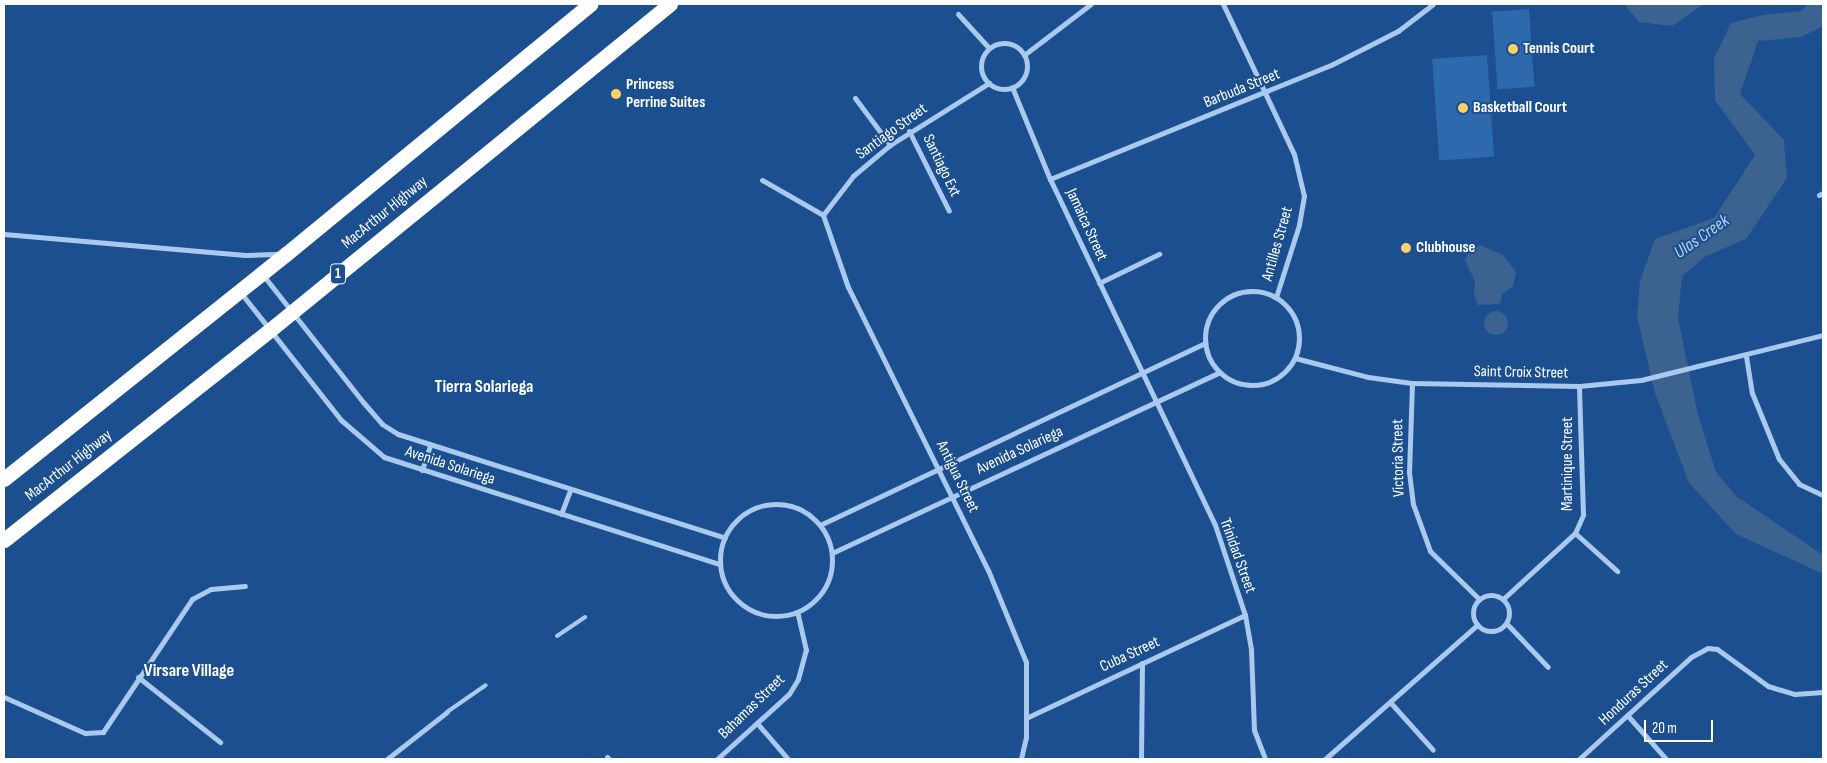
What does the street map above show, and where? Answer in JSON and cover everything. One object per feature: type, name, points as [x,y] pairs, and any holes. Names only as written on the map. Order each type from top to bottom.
[{"type":"highway","name":"MacArthur Highway","points":[[4,479],[286,254],[590,4]]},
{"type":"highway","name":"MacArthur Highway","points":[[4,540],[270,330],[670,4]]},
{"type":"street","points":[[1024,55],[1091,4]]},
{"type":"street","name":"Antilles Street","points":[[1223,4],[1294,154],[1304,196],[1297,234],[1276,297]]},
{"type":"street","name":"Barbuda Street","points":[[1050,178],[1266,94],[1372,46],[1398,31],[1433,4]]},
{"type":"street","points":[[958,14],[989,48]]},
{"type":"street","points":[[1004,43],[1012,44],[1024,55],[1024,77],[1012,87],[996,88],[984,77],[981,62],[989,48],[1004,43]]},
{"type":"street","name":"Santiago Street","points":[[823,215],[848,182],[890,145],[909,131],[989,83]]},
{"type":"street","name":"Jamaica Street","points":[[1012,87],[1050,178],[1141,373]]},
{"type":"street","points":[[855,98],[890,145]]},
{"type":"street","name":"Santiago Ext","points":[[909,131],[949,211]]},
{"type":"street","points":[[762,180],[823,215]]},
{"type":"street","name":"Antigua Street","points":[[823,215],[848,287],[953,496],[1026,662],[1026,737],[1021,759]]},
{"type":"street","points":[[4,234],[245,256],[286,254]]},
{"type":"street","points":[[1099,283],[1159,254]]},
{"type":"street","name":"Avenida Solariega","points":[[261,273],[382,424],[409,440],[724,538]]},
{"type":"street","name":"Avenida Solariega","points":[[239,291],[341,420],[362,442],[384,457],[720,564]]},
{"type":"street","points":[[1262,292],[1276,297],[1291,312],[1299,331],[1295,358],[1274,380],[1260,384],[1246,385],[1220,372],[1209,359],[1205,343],[1211,314],[1233,295],[1262,292]]},
{"type":"street","name":"Saint Croix Street","points":[[1295,358],[1368,377],[1412,383],[1579,386],[1641,380],[1746,356],[1823,335]]},
{"type":"street","name":"Avenida Solariega","points":[[820,525],[1205,343]]},
{"type":"street","points":[[1746,356],[1752,393],[1779,459],[1799,484],[1823,495]]},
{"type":"street","name":"Avenida Solariega","points":[[832,553],[1220,372]]},
{"type":"street","name":"Trinidad Street","points":[[1141,373],[1215,525],[1245,615],[1251,649],[1254,730],[1265,759]]},
{"type":"street","name":"Victoria Street","points":[[1412,383],[1409,472],[1413,504],[1430,551],[1479,599]]},
{"type":"street","name":"Martinique Street","points":[[1503,599],[1575,533],[1582,515],[1584,491],[1579,386]]},
{"type":"street","points":[[422,470],[430,446]]},
{"type":"street","points":[[561,514],[570,490]]},
{"type":"street","points":[[769,505],[797,509],[820,525],[832,553],[828,582],[821,594],[797,612],[783,616],[753,612],[730,592],[720,564],[724,538],[735,522],[750,510],[769,505]]},
{"type":"street","points":[[1575,533],[1617,571]]},
{"type":"street","points":[[4,697],[84,733],[98,734],[108,728],[138,677],[192,599],[211,589],[245,586]]},
{"type":"street","points":[[1491,595],[1503,599],[1510,611],[1507,624],[1502,629],[1489,632],[1477,625],[1473,612],[1479,599],[1491,595]]},
{"type":"street","name":"Bahamas Street","points":[[717,759],[789,694],[798,679],[806,650],[797,612]]},
{"type":"street","name":"Cuba Street","points":[[1026,718],[1245,615]]},
{"type":"street","points":[[1507,624],[1548,667]]},
{"type":"street","points":[[1325,759],[1477,625]]},
{"type":"street","name":"Honduras Street","points":[[1579,759],[1691,657],[1708,648],[1717,649],[1768,686],[1795,694],[1823,692]]},
{"type":"street","points":[[1141,759],[1142,663]]},
{"type":"street","points":[[138,677],[220,742]]},
{"type":"street","points":[[1390,702],[1433,750]]},
{"type":"street","points":[[388,759],[447,712]]},
{"type":"street","points":[[1628,716],[1666,759]]},
{"type":"street","points":[[758,722],[788,759]]},
{"type":"lane","points":[[556,636],[585,617]]},
{"type":"lane","points":[[447,712],[486,685]]},
{"type":"shaded area","name":"Tennis Court","points":[[1529,9],[1534,87],[1498,89],[1492,12]]},
{"type":"shaded area","name":"Basketball Court","points":[[1487,55],[1494,157],[1439,161],[1432,59]]},
{"type":"water","points":[[1624,4],[1704,4],[1672,26],[1639,22]]},
{"type":"water","name":"Ulas Creek","points":[[1807,4],[1823,4],[1823,26],[1801,37],[1758,41],[1740,94],[1784,140],[1787,178],[1746,239],[1706,256],[1682,276],[1678,318],[1698,415],[1716,472],[1736,496],[1823,555],[1823,574],[1736,534],[1689,483],[1655,393],[1637,316],[1640,281],[1655,239],[1714,218],[1755,155],[1715,100],[1714,58],[1731,23],[1763,15],[1802,11]]},
{"type":"water","points":[[1480,245],[1503,255],[1516,272],[1513,286],[1502,294],[1500,304],[1478,305],[1474,294],[1475,281],[1465,261],[1470,249]]},
{"type":"water","points":[[1496,311],[1505,314],[1508,323],[1505,332],[1496,335],[1487,332],[1484,323],[1487,314]]},
{"type":"place","name":"Tennis Court","points":[[1513,49]]},
{"type":"place","name":"Princess Perrine Suites","points":[[616,94]]},
{"type":"place","name":"Basketball Court","points":[[1463,108]]},
{"type":"place","name":"Clubhouse","points":[[1406,248]]},
{"type":"district","name":"Tierra Solariega","points":[[484,387]]},
{"type":"district","name":"Virsare Village","points":[[189,671]]}]
